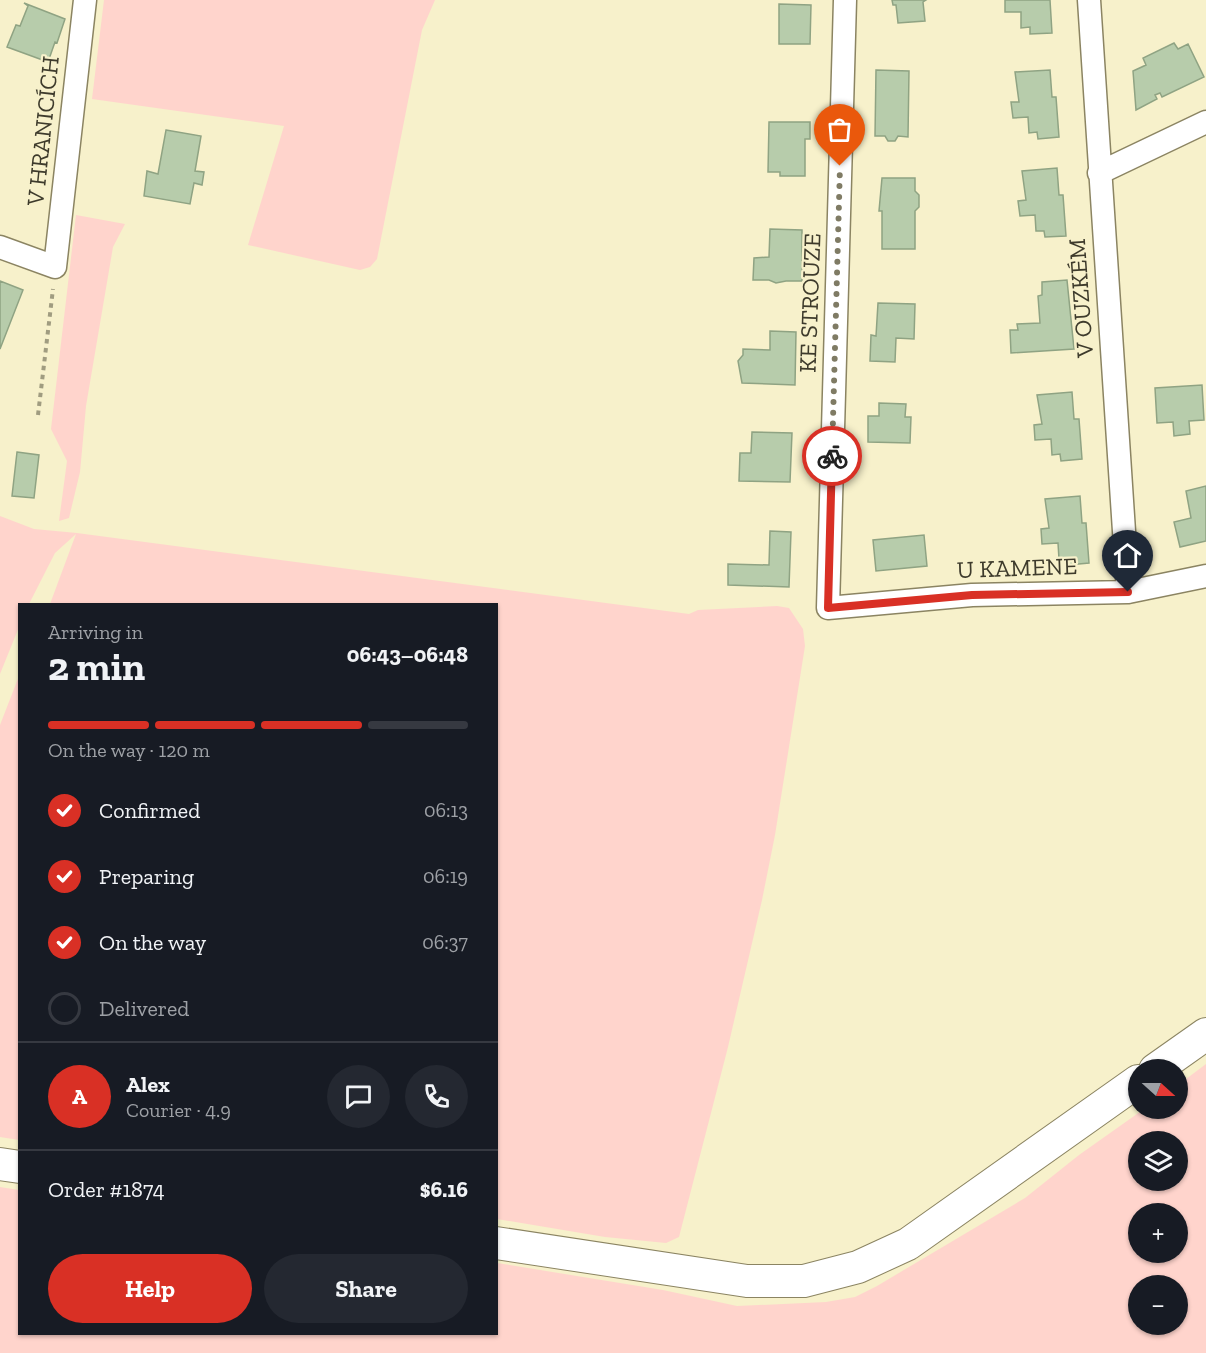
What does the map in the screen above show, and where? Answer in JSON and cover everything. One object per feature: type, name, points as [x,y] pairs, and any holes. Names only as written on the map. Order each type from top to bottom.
[{"type":"street","name":"V HRANICÍCH","points":[[55,267],[85,0]]},
{"type":"street","name":"KE STROUZE","points":[[828,608],[845,0]]},
{"type":"street","name":"V OUZKÉM","points":[[1089,0],[1128,592]]},
{"type":"street","points":[[1099,173],[1206,122]]},
{"type":"street","points":[[0,247],[55,267]]},
{"type":"street","name":"U KAMENE","points":[[828,608],[972,595],[1128,592],[1206,576]]},
{"type":"street","points":[[1171,1059],[1206,1034]]},
{"type":"street","points":[[498,1243],[747,1281],[804,1281],[848,1270],[908,1244],[1128,1088]]},
{"type":"street","points":[[0,1164],[18,1167]]},
{"type":"path","points":[[38,415],[55,267]]},
{"type":"shaded area","points":[[104,0],[435,0],[422,30],[377,259],[370,267],[360,270],[248,245],[284,126],[92,99]]},
{"type":"shaded area","points":[[76,215],[125,224],[113,247],[86,406],[80,472],[69,518],[59,521],[67,461],[51,429]]},
{"type":"shaded area","points":[[0,516],[34,529],[77,533],[689,614],[698,610],[777,606],[789,608],[803,629],[805,646],[775,835],[728,1047],[679,1237],[666,1243],[605,1237],[498,1219],[498,603],[50,603],[76,534],[55,553],[30,603],[18,603],[18,629],[0,674]]},
{"type":"shaded area","points":[[18,679],[18,1140],[0,1137],[0,725]]},
{"type":"shaded area","points":[[1206,1064],[1206,1353],[0,1353],[0,1187],[18,1190],[18,1335],[498,1335],[498,1263],[663,1290],[737,1306],[826,1302],[855,1297],[1025,1198],[1079,1155],[1130,1119],[1188,1119],[1188,1078]]},
{"type":"building","points":[[892,0],[926,0],[923,2],[925,21],[898,23],[896,5],[893,5]]},
{"type":"building","points":[[1005,0],[1050,0],[1052,33],[1030,34],[1030,27],[1021,28],[1021,12],[1005,12]]},
{"type":"building","points":[[24,3],[65,19],[48,62],[7,47],[16,25],[20,26],[28,6]]},
{"type":"building","points":[[779,4],[811,5],[810,44],[779,44]]},
{"type":"building","points":[[1174,43],[1178,49],[1188,44],[1204,77],[1162,97],[1160,93],[1155,95],[1157,99],[1136,110],[1133,71],[1146,65],[1143,58]]},
{"type":"building","points":[[876,70],[909,71],[908,137],[898,136],[895,141],[888,141],[885,136],[875,136]]},
{"type":"building","points":[[1050,70],[1052,97],[1056,97],[1059,137],[1038,139],[1037,132],[1029,133],[1028,117],[1013,118],[1011,102],[1019,102],[1015,72]]},
{"type":"building","points":[[769,122],[810,122],[810,139],[805,139],[805,176],[780,176],[780,172],[768,172]]},
{"type":"building","points":[[166,130],[201,136],[195,171],[204,172],[202,185],[194,183],[190,204],[144,196],[147,171],[158,174]]},
{"type":"building","points":[[1057,168],[1059,195],[1063,195],[1066,236],[1045,237],[1044,231],[1036,231],[1035,215],[1020,216],[1018,201],[1026,200],[1022,171]]},
{"type":"building","points":[[882,178],[915,178],[919,207],[915,211],[915,249],[882,249],[882,211],[879,211]]},
{"type":"building","points":[[770,229],[802,230],[802,281],[776,283],[769,280],[753,280],[754,258],[769,257]]},
{"type":"building","points":[[1067,280],[1074,349],[1011,353],[1010,330],[1018,330],[1017,324],[1040,323],[1038,296],[1042,295],[1042,282]]},
{"type":"building","points":[[0,281],[23,290],[0,349]]},
{"type":"building","points":[[878,303],[915,304],[914,339],[896,338],[895,362],[870,361],[871,335],[876,336]]},
{"type":"building","points":[[770,331],[796,332],[795,385],[742,383],[738,361],[743,355],[743,349],[770,350]]},
{"type":"building","points":[[1202,385],[1204,420],[1189,421],[1190,434],[1174,436],[1173,422],[1157,423],[1155,388]]},
{"type":"building","points":[[1072,392],[1074,419],[1079,419],[1082,459],[1061,461],[1060,454],[1052,455],[1051,439],[1035,440],[1034,425],[1042,424],[1037,395]]},
{"type":"building","points":[[879,403],[906,404],[905,417],[911,417],[910,443],[868,442],[868,416],[879,416]]},
{"type":"building","points":[[752,432],[792,433],[790,482],[739,481],[740,453],[751,453]]},
{"type":"building","points":[[17,452],[39,455],[34,498],[12,496]]},
{"type":"building","points":[[1206,486],[1206,541],[1180,547],[1174,522],[1191,518],[1186,491]]},
{"type":"building","points":[[1080,496],[1082,523],[1086,523],[1089,563],[1068,565],[1067,559],[1059,559],[1058,543],[1042,544],[1041,529],[1049,528],[1045,499]]},
{"type":"building","points":[[770,531],[791,532],[789,587],[728,585],[728,564],[769,565]]},
{"type":"building","points":[[924,535],[927,566],[876,571],[873,540]]},
{"type":"way so far","points":[[832,456],[840,166]]},
{"type":"route","points":[[832,456],[828,608],[972,595],[1128,592]]}]
